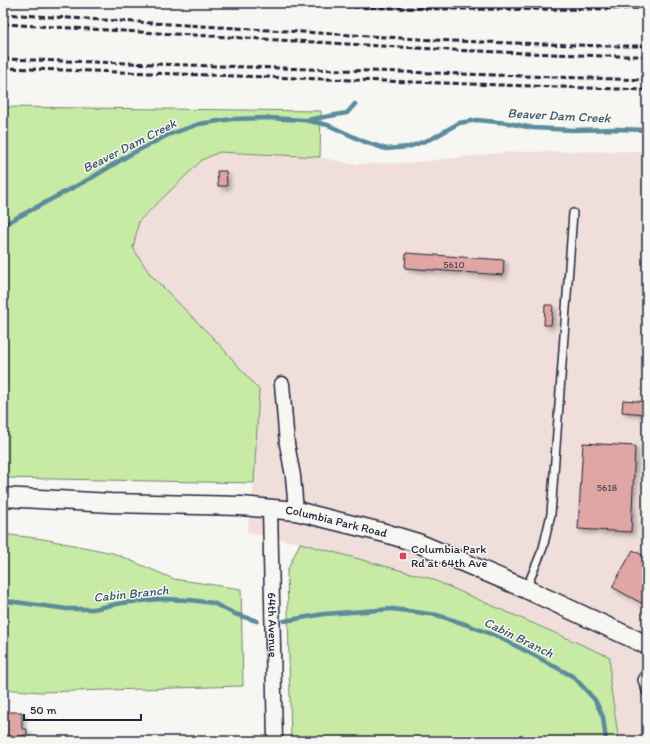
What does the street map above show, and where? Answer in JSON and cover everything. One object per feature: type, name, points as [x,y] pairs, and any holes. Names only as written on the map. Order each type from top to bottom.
[{"type":"street","points":[[282,384],[287,444],[296,511]]},
{"type":"street","name":"Columbia Park Road","points":[[3,497],[234,506],[296,511],[385,533],[418,543],[526,589],[647,645]]},
{"type":"street","name":"64th Avenue","points":[[270,508],[275,741]]},
{"type":"lane","points":[[526,589],[543,548],[551,514],[573,213]]},
{"type":"lane","points":[[647,669],[642,680],[647,693]]},
{"type":"shaded area","points":[[647,151],[647,741],[619,741],[610,683],[610,657],[300,543],[247,532],[254,483],[259,390],[220,345],[150,274],[133,248],[139,222],[201,160],[219,152],[319,157],[351,164],[408,163],[510,152]]},
{"type":"green space","points":[[3,107],[321,111],[320,157],[219,152],[202,160],[139,221],[133,248],[150,274],[220,345],[259,390],[254,483],[3,478]]},
{"type":"green space","points":[[3,534],[43,539],[113,553],[174,579],[241,589],[243,686],[40,692],[3,689]]},
{"type":"green space","points":[[300,543],[429,578],[610,657],[610,683],[619,741],[291,741],[287,571]]},
{"type":"building","points":[[217,171],[226,171],[227,186],[218,186]]},
{"type":"building","points":[[406,253],[504,260],[503,275],[405,268]]},
{"type":"building","points":[[545,305],[553,305],[551,325],[544,325]]},
{"type":"building","points":[[623,400],[647,402],[647,414],[622,412]]},
{"type":"building","points":[[583,443],[635,446],[631,532],[578,529]]},
{"type":"building","points":[[633,550],[647,558],[647,601],[645,605],[612,587]]},
{"type":"building","points":[[3,712],[22,712],[22,729],[27,729],[27,735],[3,737]]},
{"type":"waterway","points":[[307,120],[347,113],[355,104]]},
{"type":"waterway","name":"Beaver Dam Creek","points":[[3,225],[168,135],[199,124],[232,119],[268,118],[304,120],[328,125],[365,142],[386,149],[409,147],[433,138],[459,123],[477,120],[508,123],[533,128],[573,130],[647,130]]},
{"type":"waterway","name":"Cabin Branch","points":[[3,601],[67,609],[93,609],[122,603],[160,599],[190,600],[213,603],[235,614],[257,621]]},
{"type":"waterway","name":"Cabin Branch","points":[[284,621],[324,614],[393,609],[437,615],[468,625],[498,637],[574,677],[595,700],[603,717],[606,741]]},
{"type":"railway","points":[[245,3],[446,9],[647,8]]},
{"type":"railway","points":[[3,14],[452,41],[647,46]]},
{"type":"railway","points":[[3,24],[451,50],[605,56],[647,56]]},
{"type":"railway","points":[[3,59],[647,80]]},
{"type":"railway","points":[[3,68],[647,90]]},
{"type":"place","name":"Columbia Park Rd at 64th Ave","points":[[403,556]]}]
